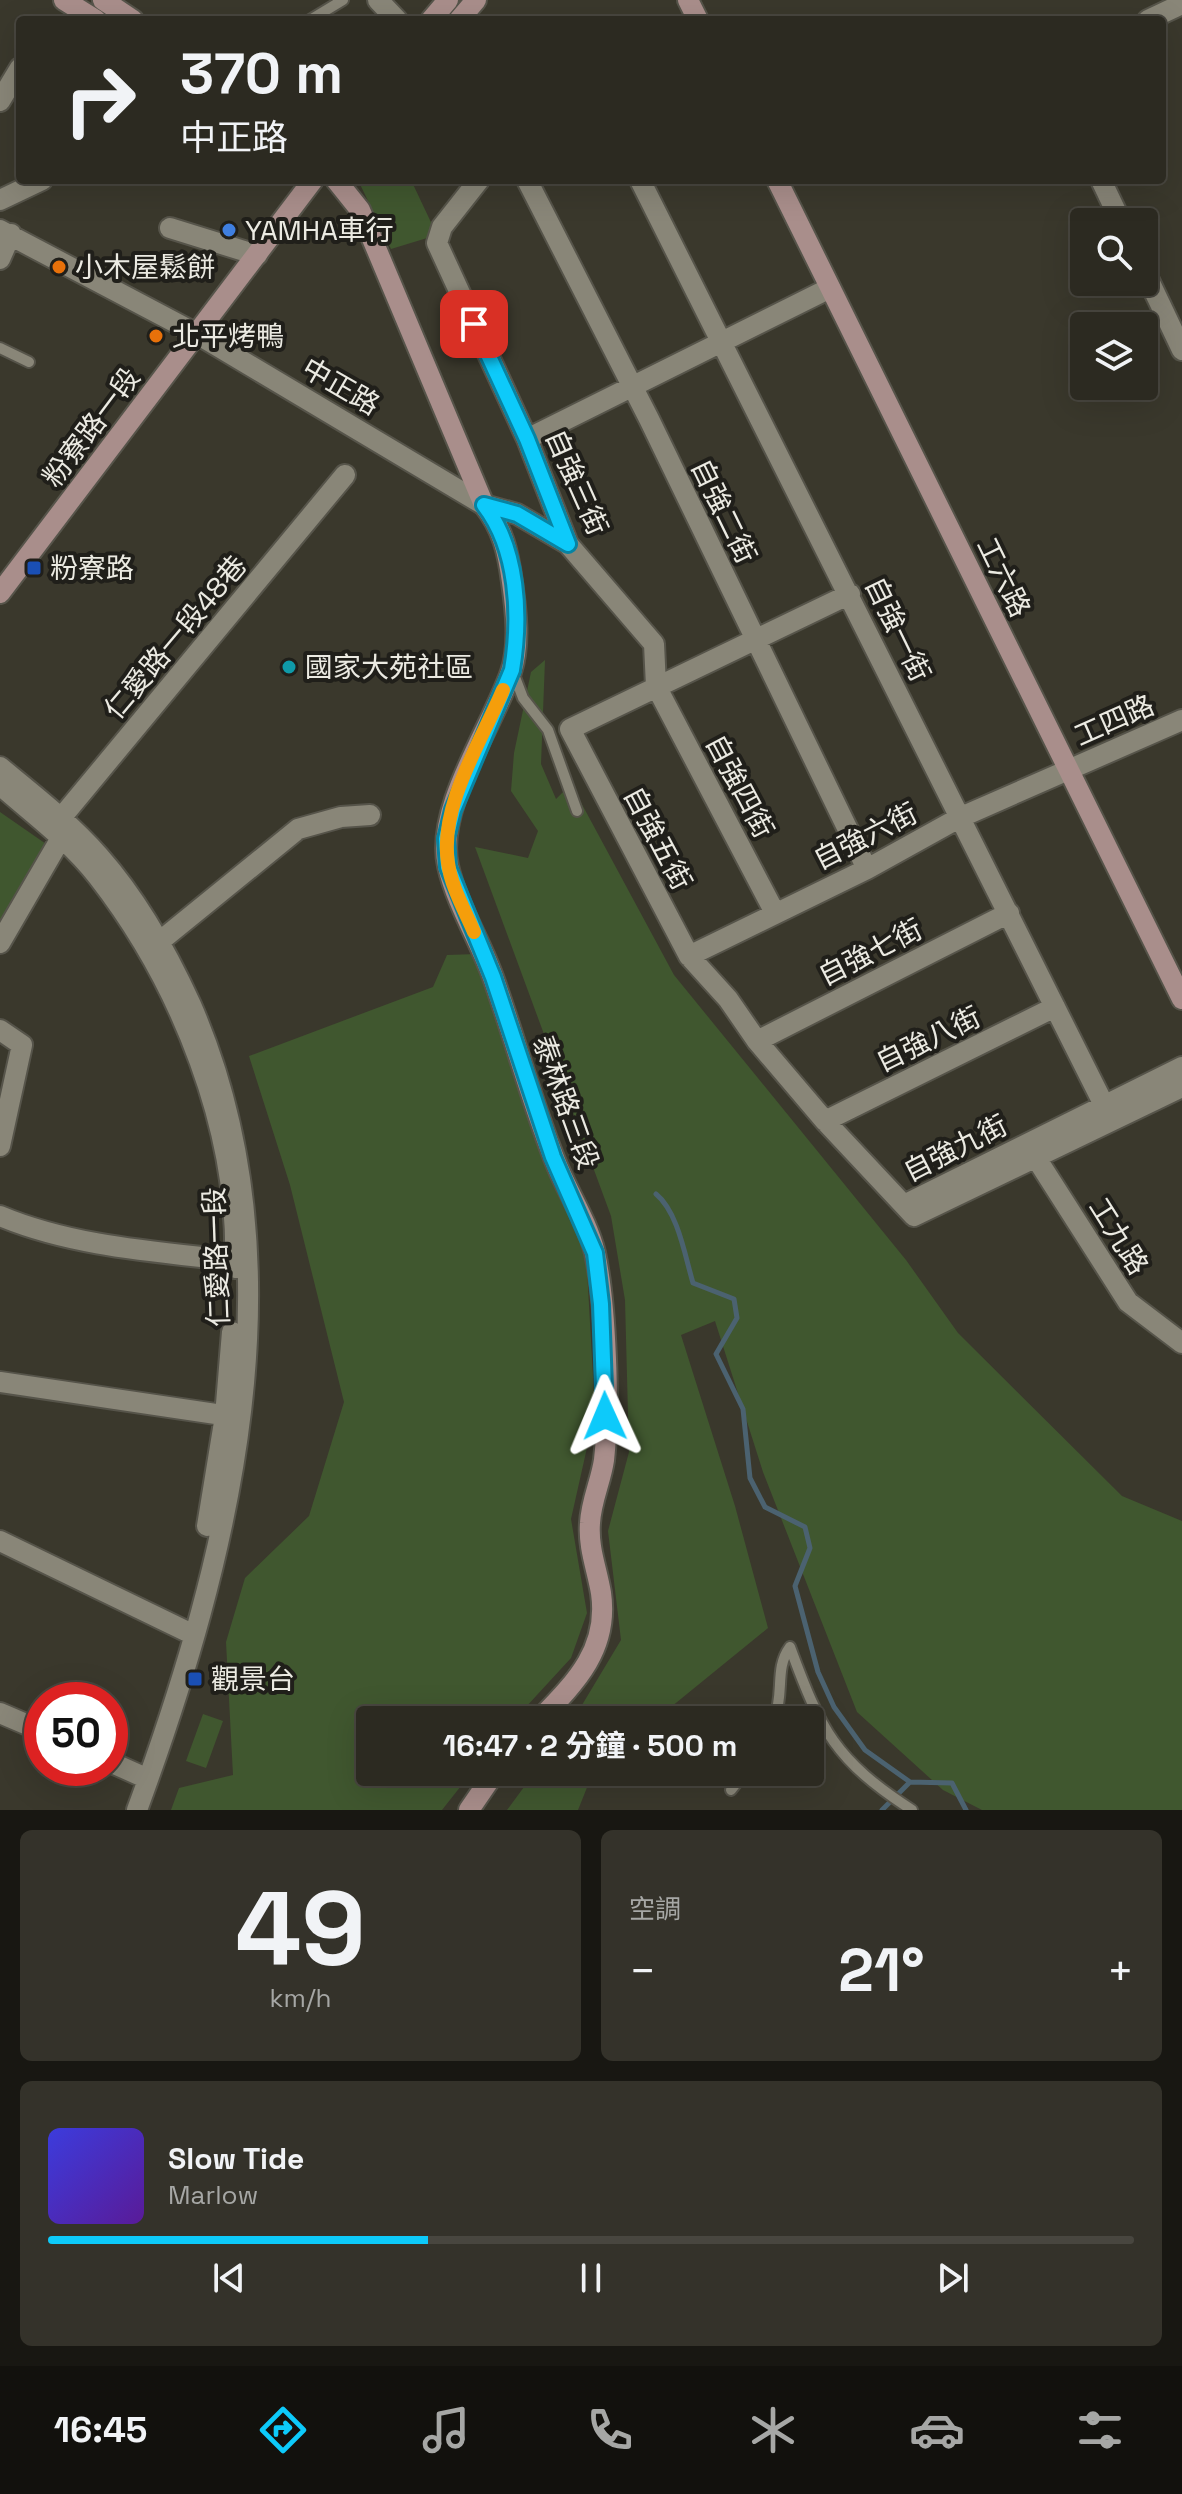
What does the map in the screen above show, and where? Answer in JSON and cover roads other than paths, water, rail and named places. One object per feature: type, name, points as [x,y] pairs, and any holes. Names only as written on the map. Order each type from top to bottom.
[{"type":"main road","points":[[64,0],[83,16]]},
{"type":"main road","points":[[103,0],[127,16]]},
{"type":"main road","points":[[434,16],[448,0]]},
{"type":"main road","points":[[462,16],[476,0]]},
{"type":"main road","name":"粉寮路一段","points":[[0,593],[310,184]]},
{"type":"main road","name":"泰林路三段","points":[[339,184],[360,210],[484,505],[499,524],[507,549],[516,623],[512,670],[453,810],[446,839],[448,867],[493,977],[553,1157],[595,1253],[604,1372],[603,1464],[590,1520],[590,1548],[601,1591],[603,1621],[597,1647],[586,1669],[552,1706]]},
{"type":"main road","name":"工六路","points":[[779,184],[1182,999]]},
{"type":"main road","points":[[469,1810],[485,1786]]},
{"type":"street","points":[[378,0],[393,16]]},
{"type":"street","points":[[1156,16],[1182,4]]},
{"type":"street","points":[[0,101],[16,75]]},
{"type":"street","points":[[0,200],[34,184]]},
{"type":"street","name":"自強三街","points":[[476,184],[442,227],[437,243],[527,439],[568,544],[654,644],[656,686]]},
{"type":"street","name":"自強二街","points":[[529,184],[632,387],[867,869]]},
{"type":"street","name":"自強一街","points":[[642,184],[1104,1105]]},
{"type":"street","points":[[1103,184],[1114,208]]},
{"type":"street","points":[[170,228],[257,255]]},
{"type":"street","points":[[0,259],[6,232]]},
{"type":"street","name":"中正路","points":[[6,232],[197,334],[484,505],[517,514],[568,544]]},
{"type":"street","points":[[527,439],[830,288]]},
{"type":"street","points":[[1156,296],[1182,350]]},
{"type":"street","name":"仁愛路一段48巷","points":[[0,943],[61,828],[345,475]]},
{"type":"street","name":"自強五街","points":[[850,594],[570,729],[689,956],[728,999],[757,1041],[825,1121],[904,1205]]},
{"type":"street","name":"自強四街","points":[[656,686],[775,913]]},
{"type":"street","name":"工四路","points":[[1069,771],[1182,720]]},
{"type":"street","name":"仁愛路一段","points":[[0,767],[61,828],[97,875],[133,928],[189,1037],[221,1138],[242,1262]]},
{"type":"street","name":"自強六街","points":[[689,956],[867,869],[959,818],[1069,771]]},
{"type":"street","name":"仁愛路一段","points":[[0,785],[99,855],[159,942],[206,1039],[226,1100],[239,1155],[242,1262],[225,1508],[142,1776],[137,1810]]},
{"type":"street","points":[[159,942],[298,829],[341,817],[370,815]]},
{"type":"street","name":"自強七街","points":[[757,1041],[1009,913]]},
{"type":"street","name":"自強八街","points":[[825,1121],[1055,1007]]},
{"type":"street","points":[[0,1030],[22,1045],[0,1146]]},
{"type":"street","name":"自強九街","points":[[1031,1150],[1104,1105],[1182,1067]]},
{"type":"street","name":"自強九街","points":[[904,1205],[1182,1087]]},
{"type":"street","name":"工九路","points":[[1031,1150],[1128,1302],[1182,1343]]},
{"type":"street","points":[[0,1216],[32,1230],[85,1241],[242,1262]]},
{"type":"street","points":[[0,1382],[232,1417]]},
{"type":"street","points":[[0,1541],[188,1632]]},
{"type":"street","points":[[0,1713],[24,1723]]},
{"type":"street","points":[[128,1770],[142,1776]]},
{"type":"street","name":"仁愛路一段","points":[[122,1810],[142,1776]]},
{"type":"lane","points":[[317,16],[343,0]]},
{"type":"lane","points":[[0,348],[29,362]]},
{"type":"lane","points":[[512,670],[523,698],[548,730],[577,811]]},
{"type":"lane","points":[[780,1706],[781,1660],[790,1647],[811,1706]]},
{"type":"lane","points":[[824,1728],[847,1761],[886,1794],[912,1810]]},
{"type":"lane","points":[[731,1790],[734,1786]]},
{"type":"waterway","points":[[656,1194],[675,1223],[693,1283],[734,1299],[737,1318],[716,1354],[743,1409],[750,1478],[765,1507],[805,1527],[810,1548],[795,1586],[818,1672],[834,1707],[865,1750],[910,1782]]},
{"type":"waterway","points":[[882,1810],[910,1782],[952,1783],[966,1810]]},
{"type":"place","name":"YAMHA車行","points":[[229,230]]},
{"type":"place","name":"小木屋鬆餅","points":[[59,267]]},
{"type":"place","name":"北平烤鴨","points":[[156,336]]},
{"type":"place","name":"粉寮路","points":[[34,568]]},
{"type":"place","name":"國家大苑社區","points":[[289,667]]},
{"type":"place","name":"觀景台","points":[[195,1679]]}]
